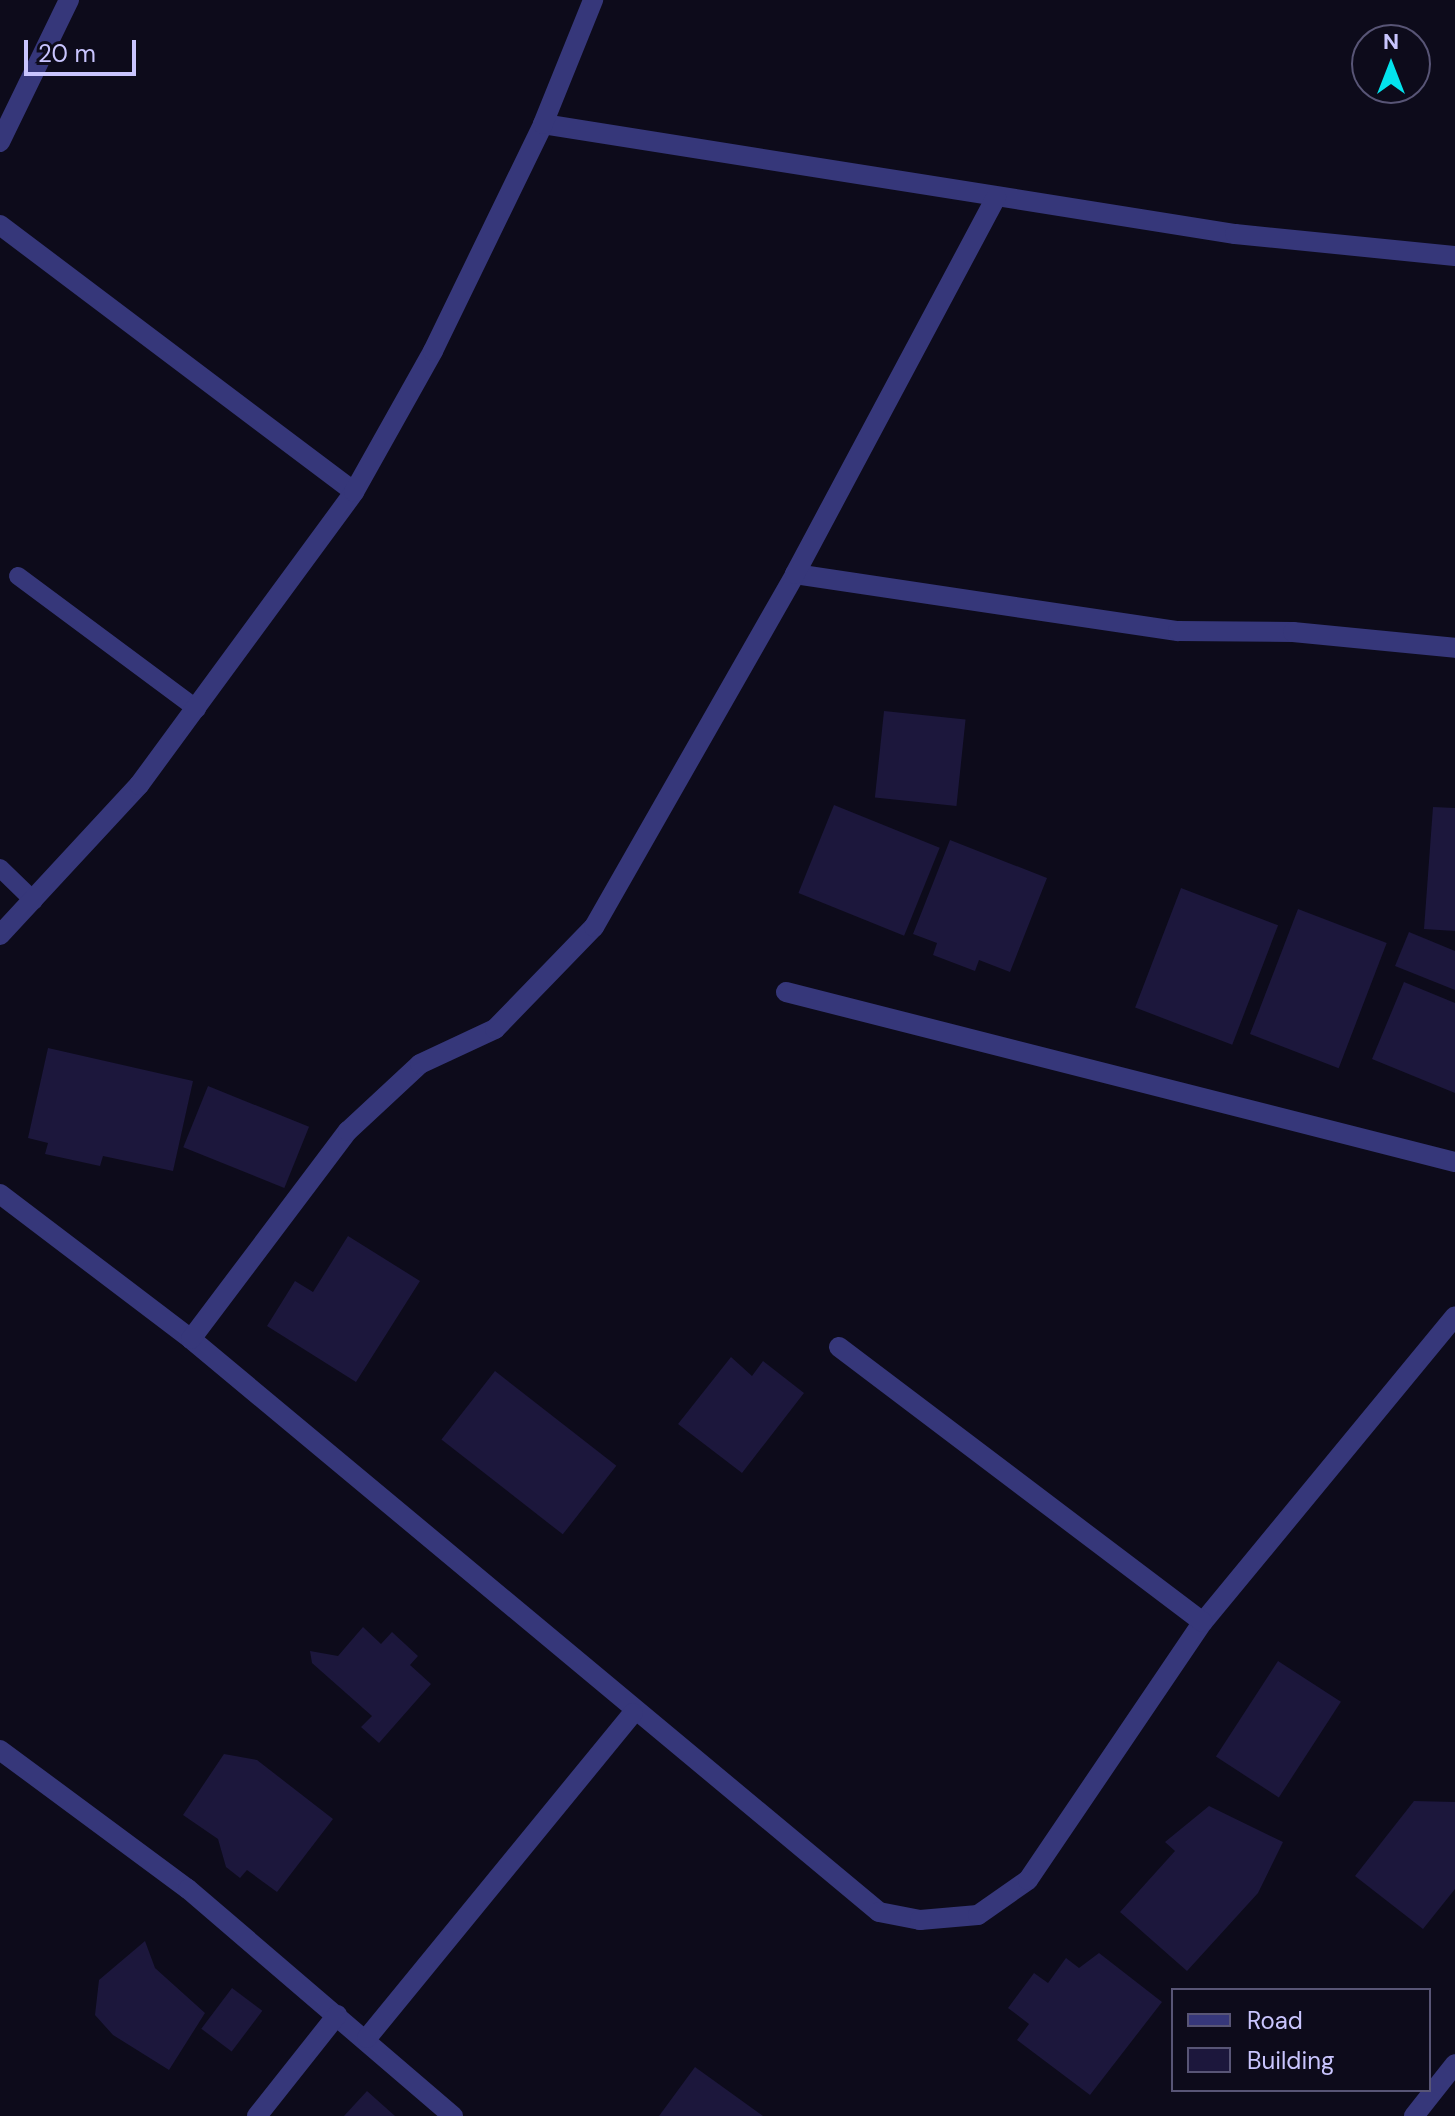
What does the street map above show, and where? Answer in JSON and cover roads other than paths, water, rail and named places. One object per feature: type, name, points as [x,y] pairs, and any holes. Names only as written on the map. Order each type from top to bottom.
[{"type":"street","points":[[0,142],[69,0]]},
{"type":"street","points":[[0,935],[34,901],[197,709],[354,492],[408,401],[543,124],[593,0]]},
{"type":"street","points":[[543,124],[1235,234],[1455,256]]},
{"type":"street","points":[[191,1339],[348,1131],[420,1064],[495,1029],[594,927],[795,574],[996,197]]},
{"type":"street","points":[[0,225],[354,492]]},
{"type":"street","points":[[795,574],[1178,631],[1293,632],[1455,648]]},
{"type":"street","points":[[786,992],[1455,1162]]},
{"type":"street","points":[[0,1194],[191,1339],[633,1713],[879,1912],[920,1920],[978,1915],[1028,1880],[1203,1622],[1455,1316]]},
{"type":"street","points":[[839,1347],[1203,1622]]},
{"type":"street","points":[[367,2038],[633,1713]]},
{"type":"street","points":[[2,1756],[188,1889],[367,2038],[453,2116]]},
{"type":"street","points":[[257,2116],[337,2015]]},
{"type":"street","points":[[1414,2116],[1455,2064]]},
{"type":"lane","points":[[18,576],[197,709]]},
{"type":"lane","points":[[0,868],[34,901]]}]
